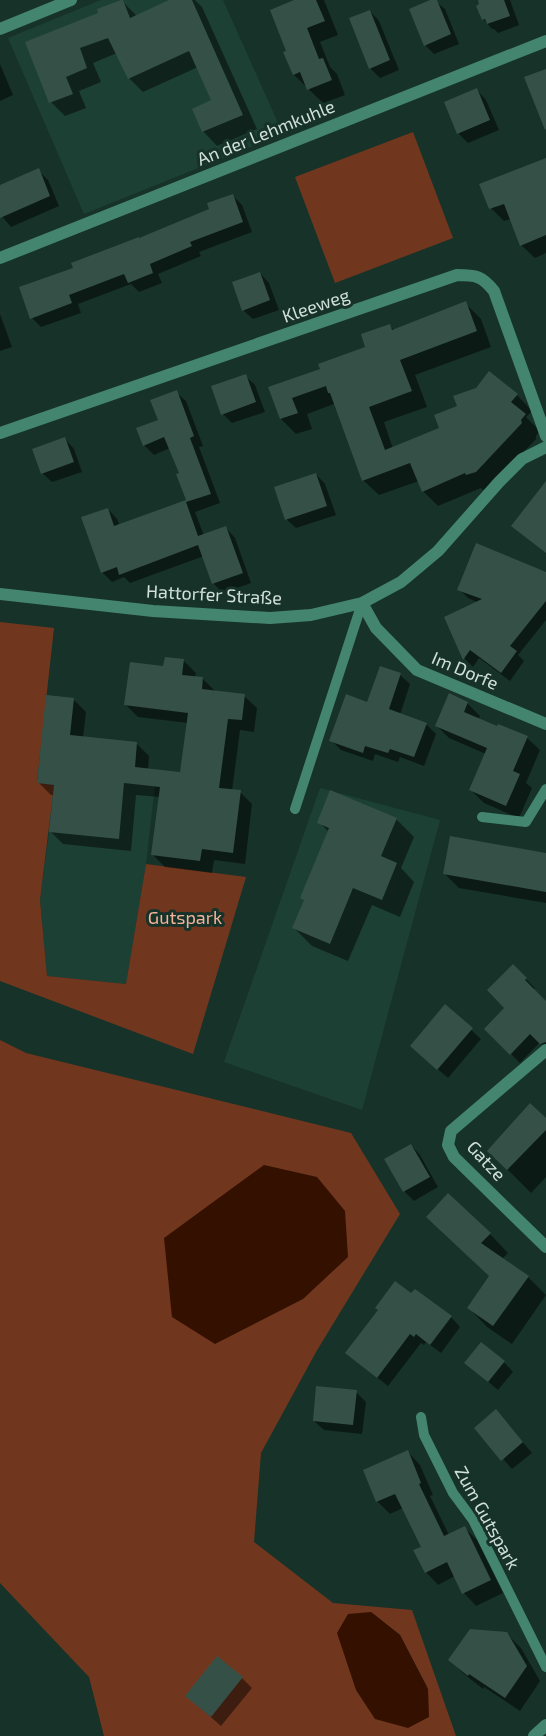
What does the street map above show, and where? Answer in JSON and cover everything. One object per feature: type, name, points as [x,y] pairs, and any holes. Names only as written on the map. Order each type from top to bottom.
[{"type":"street","points":[[0,29],[71,0]]},
{"type":"street","name":"An der Lehmkuhle","points":[[0,258],[546,41]]},
{"type":"street","name":"Kleeweg","points":[[0,433],[457,275],[474,275],[486,281],[494,291],[546,436]]},
{"type":"street","name":"Hattorfer Straße","points":[[0,594],[153,611],[270,618],[311,615],[362,603],[401,582],[438,551],[522,459],[546,447]]},
{"type":"street","name":"Im Dorfe","points":[[362,603],[376,628],[417,670],[546,724]]},
{"type":"street","name":"Gatze","points":[[546,1050],[462,1120],[451,1131],[448,1145],[454,1156],[546,1247]]},
{"type":"street","points":[[534,1736],[546,1725]]},
{"type":"lane","points":[[296,809],[362,603]]},
{"type":"lane","points":[[482,816],[526,822],[546,789]]},
{"type":"lane","name":"Zum Gutspark","points":[[421,1417],[424,1435],[453,1493],[473,1520],[546,1667]]},
{"type":"shaded area","points":[[101,0],[223,0],[283,134],[84,214],[8,38]]},
{"type":"shaded area","points":[[46,695],[74,698],[70,735],[137,742],[134,775],[156,776],[146,864],[126,984],[47,976],[40,900],[49,832],[37,783]]},
{"type":"shaded area","points":[[320,788],[440,820],[362,1110],[224,1062]]},
{"type":"shaded area","points":[[264,1165],[317,1177],[345,1211],[348,1257],[303,1299],[215,1344],[172,1317],[164,1238]]},
{"type":"shaded area","points":[[371,1612],[400,1635],[428,1689],[429,1717],[408,1728],[375,1719],[356,1690],[337,1633],[348,1614]]},
{"type":"green space","points":[[413,132],[453,238],[335,283],[295,177]]},
{"type":"green space","name":"Gutspark","points":[[0,622],[54,628],[37,782],[54,785],[40,900],[47,976],[126,984],[146,864],[246,877],[193,1054],[0,981]]},
{"type":"green space","points":[[0,1040],[26,1053],[351,1133],[400,1214],[316,1352],[261,1453],[254,1542],[333,1603],[412,1610],[456,1736],[104,1736],[89,1677],[0,1583]],"holes":[[[371,1612],[400,1635],[428,1689]]]},
{"type":"building","points":[[121,0],[130,18],[169,0],[192,0],[243,115],[202,132],[192,109],[211,100],[189,51],[128,79],[108,38],[80,48],[87,68],[66,77],[73,94],[49,103],[25,42],[98,13],[97,9]]},
{"type":"building","points":[[294,0],[316,0],[325,21],[307,28],[319,59],[323,58],[332,80],[307,90],[300,72],[293,75],[270,10]]},
{"type":"building","points":[[430,0],[437,0],[451,34],[424,46],[409,9]]},
{"type":"building","points":[[478,0],[504,0],[510,16],[487,24],[485,19],[482,20],[476,6],[479,4]]},
{"type":"building","points":[[370,10],[390,60],[369,69],[349,18]]},
{"type":"building","points":[[546,69],[546,129],[545,130],[524,77]]},
{"type":"building","points":[[477,88],[490,120],[457,134],[444,102]]},
{"type":"building","points":[[546,158],[546,235],[520,246],[504,204],[489,209],[479,184]]},
{"type":"building","points":[[39,168],[50,196],[0,218],[0,185]]},
{"type":"building","points":[[233,194],[243,222],[190,242],[192,246],[150,264],[153,273],[128,283],[124,274],[69,295],[72,303],[30,319],[19,287],[73,268],[71,263],[209,209],[207,203]]},
{"type":"building","points":[[260,272],[270,300],[242,311],[232,282]]},
{"type":"building","points":[[466,301],[477,331],[400,360],[412,391],[369,407],[385,450],[439,428],[434,415],[457,406],[453,396],[476,388],[489,371],[518,394],[511,402],[526,414],[521,420],[522,423],[476,472],[466,475],[465,473],[422,492],[410,463],[362,481],[326,386],[292,398],[298,413],[280,419],[268,387],[320,369],[318,364],[365,347],[361,334],[390,324],[392,330]]},
{"type":"building","points":[[246,374],[256,402],[221,415],[211,386]]},
{"type":"building","points":[[177,390],[194,436],[190,438],[211,494],[186,502],[198,536],[226,526],[243,573],[212,584],[198,545],[119,575],[117,567],[101,573],[81,517],[108,508],[114,526],[186,500],[176,474],[179,473],[164,437],[143,446],[136,428],[158,420],[150,400]]},
{"type":"building","points":[[65,437],[74,462],[41,474],[32,449]]},
{"type":"building","points":[[316,473],[327,506],[285,520],[274,487]]},
{"type":"building","points":[[546,481],[546,553],[511,526]]},
{"type":"building","points":[[476,543],[546,572],[546,601],[510,646],[517,651],[501,673],[470,650],[463,660],[444,617],[482,599],[457,590]]},
{"type":"building","points":[[165,657],[184,659],[182,675],[203,677],[202,689],[245,694],[242,720],[228,719],[219,788],[241,790],[233,853],[202,849],[200,861],[151,855],[160,787],[124,783],[119,839],[49,832],[54,785],[37,783],[46,695],[74,698],[70,735],[137,742],[135,767],[180,772],[188,713],[124,705],[130,662],[163,666]]},
{"type":"building","points":[[380,666],[401,673],[389,709],[427,723],[414,757],[390,749],[388,753],[365,746],[363,753],[329,741],[346,694],[367,702]]},
{"type":"building","points":[[449,693],[468,702],[464,712],[528,736],[513,771],[520,774],[506,806],[469,790],[487,748],[435,726]]},
{"type":"building","points":[[330,790],[397,818],[381,856],[397,863],[382,900],[353,888],[330,944],[292,928],[304,900],[300,898],[329,828],[317,823]]},
{"type":"building","points":[[450,836],[546,853],[546,892],[443,874]]},
{"type":"building","points":[[513,964],[546,1001],[546,1042],[540,1044],[530,1034],[510,1055],[484,1029],[504,1008],[487,990]]},
{"type":"building","points":[[445,1004],[473,1028],[437,1070],[410,1046]]},
{"type":"building","points":[[530,1103],[546,1118],[546,1130],[507,1170],[487,1151]]},
{"type":"building","points":[[411,1144],[430,1177],[403,1192],[384,1159]]},
{"type":"building","points":[[448,1193],[491,1233],[481,1243],[529,1276],[493,1326],[467,1308],[489,1276],[426,1217]]},
{"type":"building","points":[[395,1281],[411,1293],[415,1289],[452,1316],[430,1345],[416,1334],[414,1337],[410,1334],[377,1378],[345,1353],[378,1310],[375,1308]]},
{"type":"building","points":[[481,1342],[505,1361],[488,1382],[464,1363]]},
{"type":"building","points":[[316,1386],[357,1390],[353,1425],[313,1421]]},
{"type":"building","points":[[496,1409],[523,1442],[501,1461],[474,1428]]},
{"type":"building","points":[[408,1450],[421,1483],[419,1484],[444,1536],[465,1526],[491,1580],[462,1594],[447,1562],[425,1573],[413,1550],[421,1547],[395,1494],[376,1502],[363,1470]]},
{"type":"building","points":[[470,1629],[507,1632],[527,1666],[505,1698],[469,1674],[468,1676],[448,1660]]},
{"type":"building","points":[[217,1656],[243,1677],[211,1717],[185,1696]]}]
